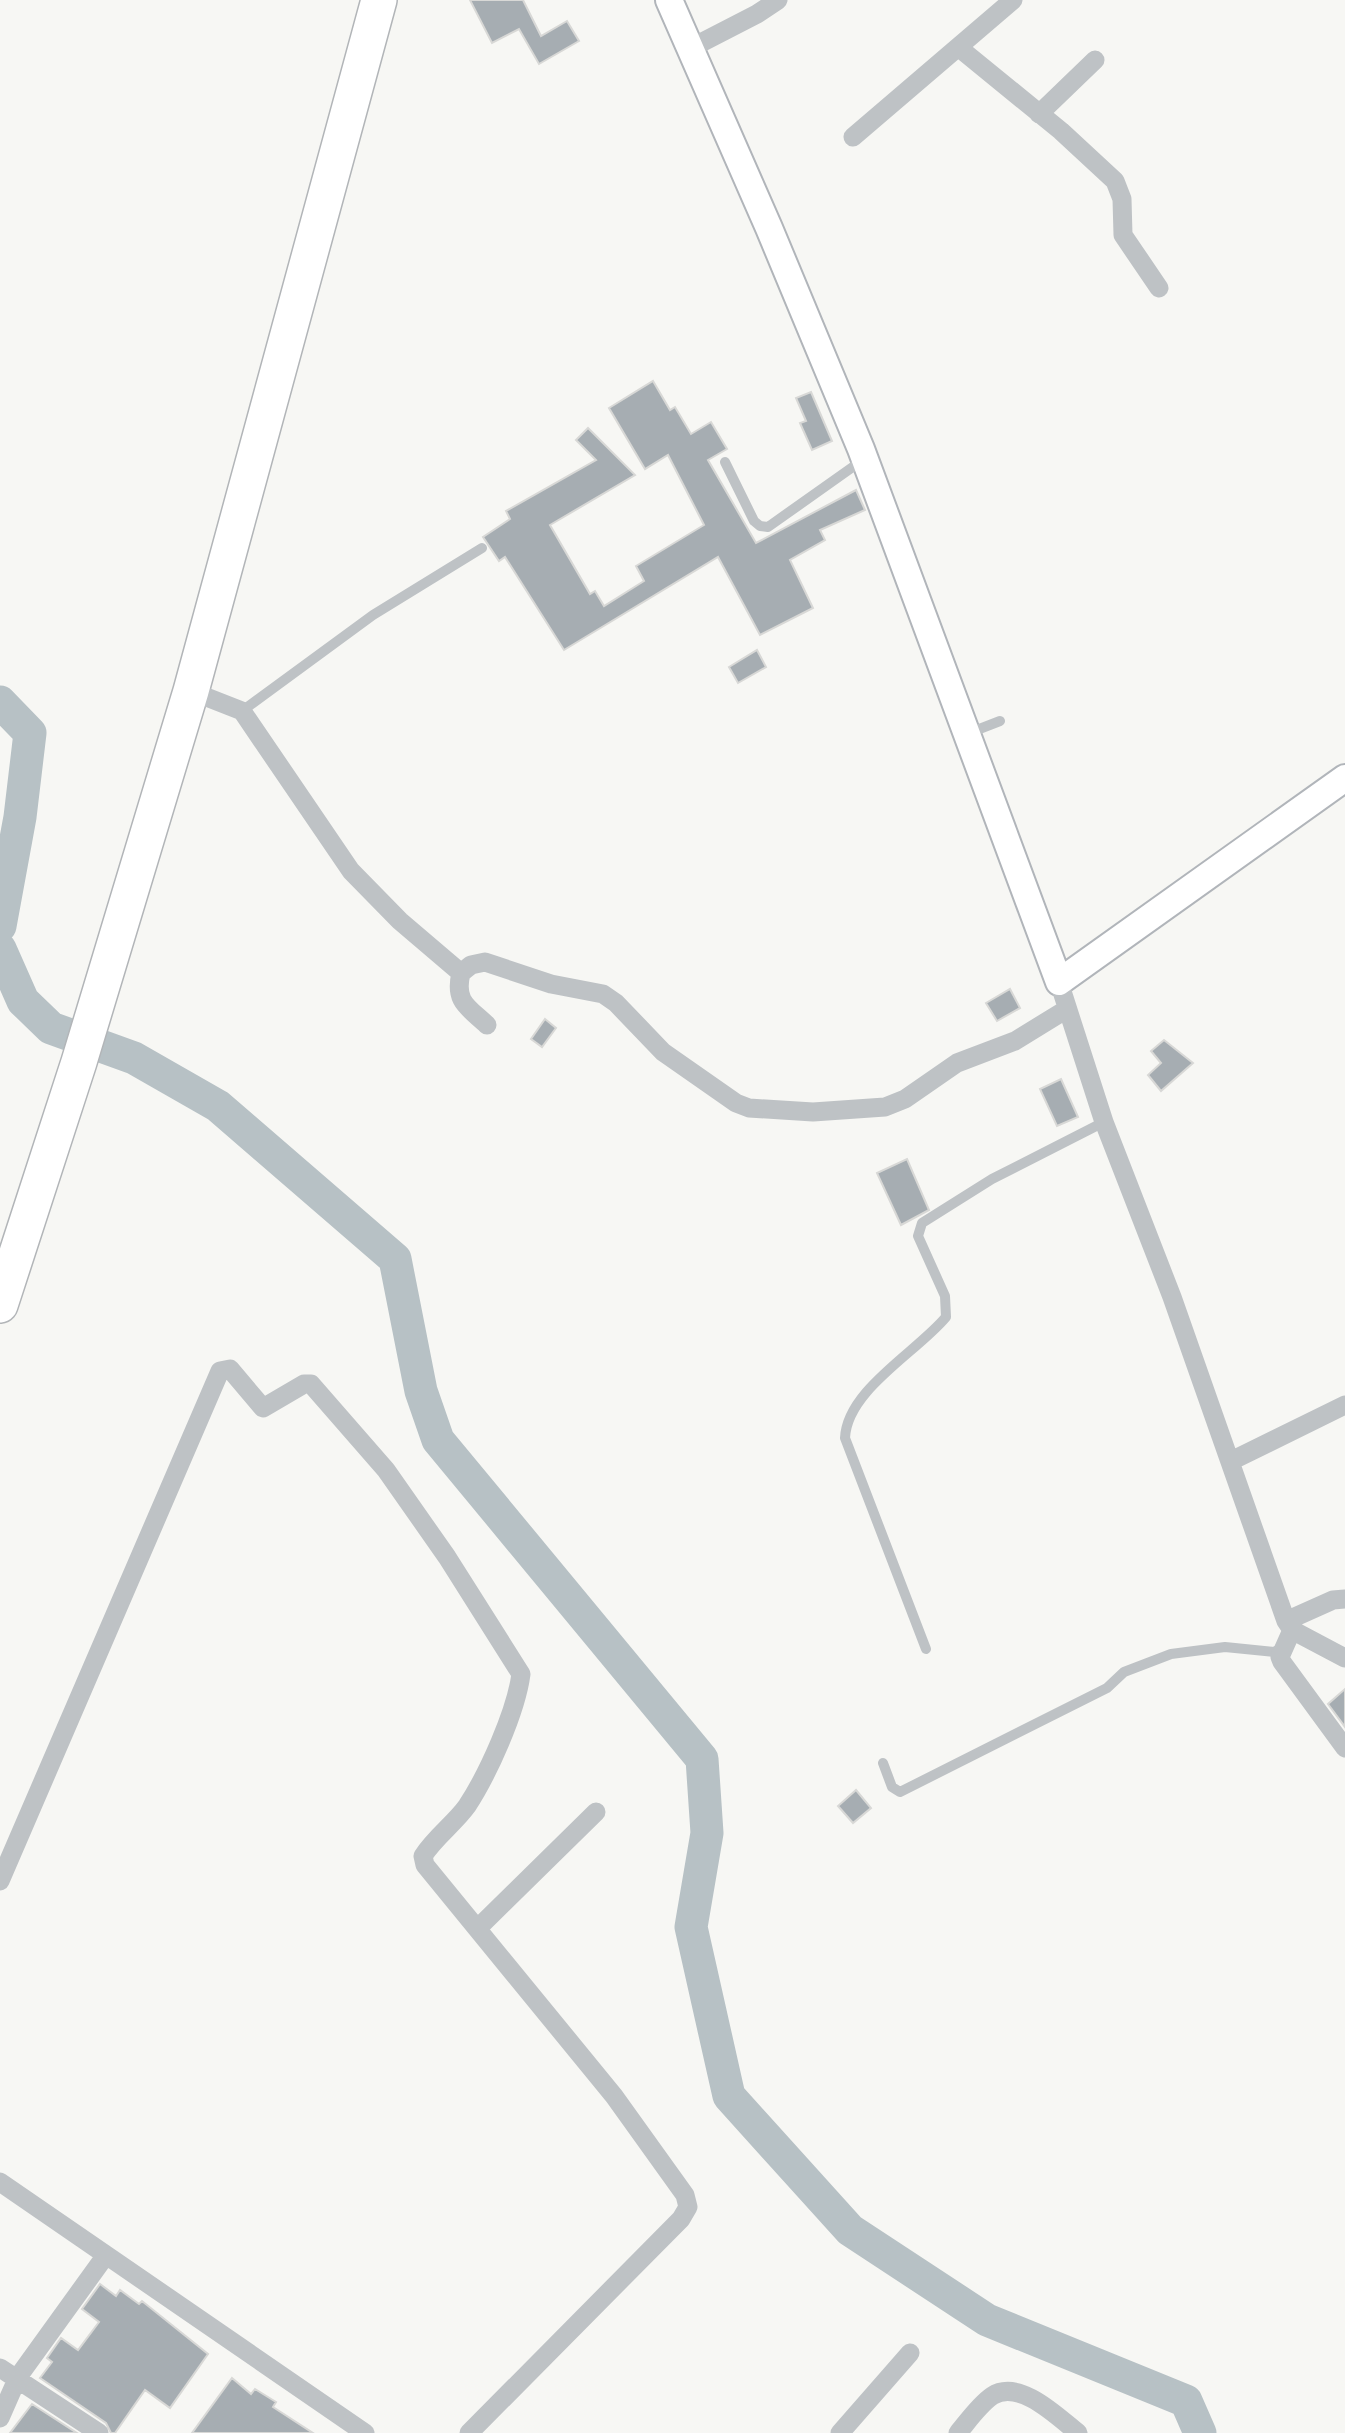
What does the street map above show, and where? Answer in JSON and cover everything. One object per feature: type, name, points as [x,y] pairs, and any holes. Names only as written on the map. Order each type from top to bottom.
[{"type":"highway","points":[[3,1285],[79,1062],[191,691],[379,0]]},
{"type":"street","points":[[669,0],[864,459],[940,668],[968,733],[1059,982],[1104,1122],[1231,1461],[1287,1632],[1282,1662],[1345,1748]]},
{"type":"street","points":[[691,48],[757,14],[778,0]]},
{"type":"street","points":[[853,137],[1013,0]]},
{"type":"street","points":[[958,47],[1115,181],[1122,199],[1123,235],[1159,288]]},
{"type":"street","points":[[1039,114],[1095,60]]},
{"type":"street","points":[[191,691],[242,712],[351,871],[400,921],[461,973]]},
{"type":"street","points":[[1059,982],[1345,778]]},
{"type":"street","points":[[487,1025],[460,999],[457,989],[461,973],[471,965],[485,962],[551,984],[603,994],[616,1003],[663,1052],[736,1103],[749,1108],[801,1111],[885,1107],[905,1099],[957,1063],[1015,1041],[1067,1009]]},
{"type":"street","points":[[0,1881],[217,1376],[225,1368],[230,1369],[263,1408],[304,1384],[318,1389],[386,1470],[447,1557],[521,1674],[503,1730],[472,1796],[424,1856],[425,1865],[614,2096],[685,2194],[688,2207],[681,2219],[469,2433]]},
{"type":"street","points":[[1231,1461],[1345,1405]]},
{"type":"street","points":[[1287,1632],[1333,1600],[1345,1599]]},
{"type":"street","points":[[1287,1632],[1345,1658]]},
{"type":"street","points":[[478,1928],[596,1812]]},
{"type":"street","points":[[0,2182],[365,2433]]},
{"type":"street","points":[[0,2418],[18,2377],[106,2255]]},
{"type":"street","points":[[840,2433],[910,2353]]},
{"type":"street","points":[[0,2368],[18,2377],[99,2433]]},
{"type":"street","points":[[958,2433],[989,2398],[1006,2391],[1025,2395],[1078,2433]]},
{"type":"lane","points":[[724,462],[754,521],[760,526],[768,527],[864,459]]},
{"type":"lane","points":[[242,712],[352,630],[482,548]]},
{"type":"lane","points":[[968,733],[1000,721]]},
{"type":"lane","points":[[926,1648],[845,1438],[846,1425],[859,1400],[946,1317],[945,1296],[918,1236],[922,1223],[992,1179],[1104,1122]]},
{"type":"lane","points":[[883,1763],[892,1787],[900,1792],[1107,1689],[1124,1672],[1152,1660],[1211,1648],[1268,1652],[1287,1632]]},
{"type":"building","points":[[470,0],[523,0],[541,36],[567,21],[579,41],[539,64],[519,29],[492,43]]},
{"type":"building","points":[[653,381],[670,410],[675,407],[691,434],[711,422],[727,449],[708,460],[756,543],[856,490],[865,510],[820,530],[825,540],[790,560],[813,608],[760,635],[718,557],[564,650],[505,557],[499,561],[483,537],[510,519],[506,511],[596,460],[576,440],[588,428],[635,475],[550,525],[590,594],[595,591],[604,606],[644,581],[636,566],[704,525],[668,455],[645,469],[609,408]]},
{"type":"building","points":[[811,392],[832,441],[812,450],[800,423],[806,421],[796,398]]},
{"type":"building","points":[[757,650],[766,667],[738,683],[729,667]]},
{"type":"building","points":[[1010,989],[1020,1008],[997,1021],[986,1003]]},
{"type":"building","points":[[545,1019],[556,1028],[542,1047],[531,1039]]},
{"type":"building","points":[[1164,1040],[1193,1063],[1161,1091],[1148,1075],[1161,1063],[1151,1051]]},
{"type":"building","points":[[1061,1079],[1078,1117],[1057,1126],[1040,1089]]},
{"type":"building","points":[[907,1159],[929,1210],[901,1225],[877,1173]]},
{"type":"building","points":[[1345,1689],[1345,1727],[1328,1704]]},
{"type":"building","points":[[856,1790],[871,1808],[853,1823],[838,1806]]},
{"type":"building","points":[[100,2284],[116,2296],[120,2290],[139,2304],[142,2301],[208,2354],[170,2408],[145,2390],[115,2433],[111,2433],[106,2423],[40,2378],[52,2362],[47,2358],[61,2338],[78,2350],[99,2322],[82,2309]]},
{"type":"building","points":[[232,2378],[251,2394],[255,2389],[276,2402],[273,2407],[313,2433],[192,2433]]},
{"type":"building","points":[[32,2404],[77,2433],[10,2433]]},
{"type":"waterway","points":[[0,702],[30,733],[20,817],[0,926]]},
{"type":"waterway","points":[[0,949],[23,1001],[51,1028],[134,1058],[218,1106],[395,1259],[421,1391],[438,1440],[702,1759],[707,1833],[691,1927],[729,2096],[850,2230],[987,2320],[1186,2401],[1200,2433]]}]
